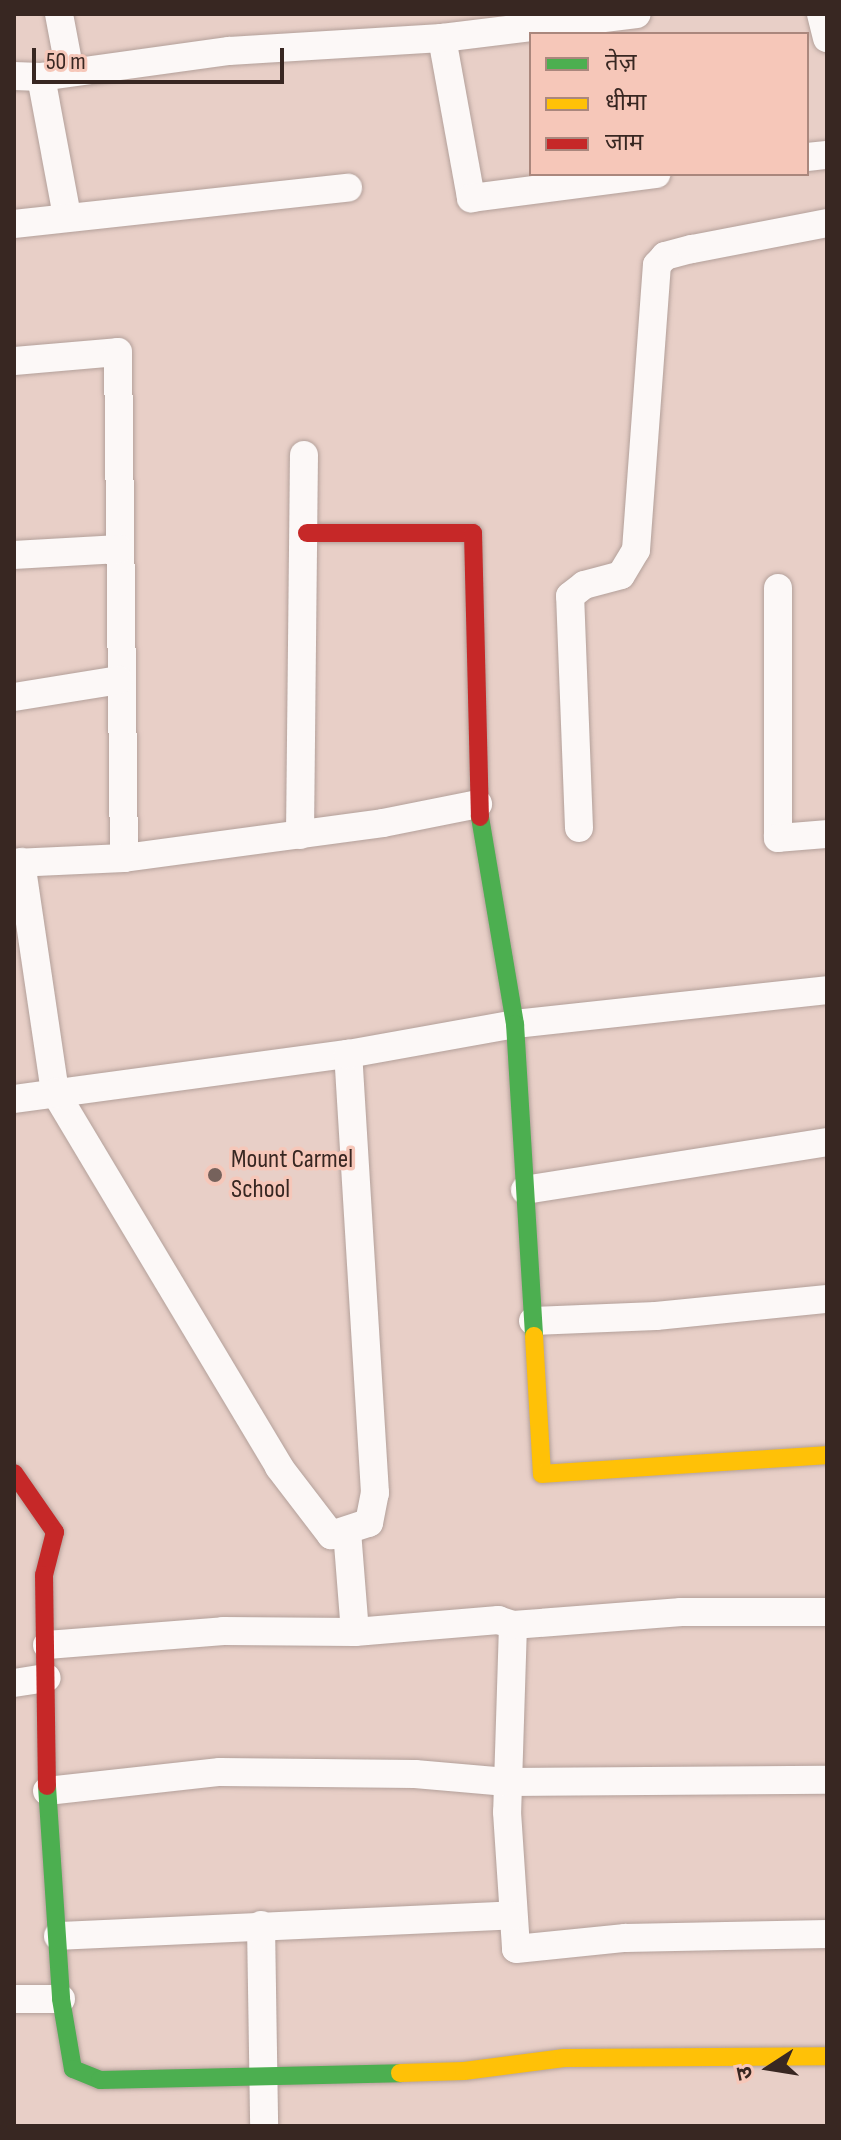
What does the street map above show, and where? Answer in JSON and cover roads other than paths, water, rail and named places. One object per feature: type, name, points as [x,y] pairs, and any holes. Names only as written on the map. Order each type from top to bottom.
[{"type":"street","points":[[59,14],[70,72]]},
{"type":"street","points":[[67,216],[27,76],[229,51],[442,38],[637,14]]},
{"type":"street","points":[[821,14],[827,36]]},
{"type":"street","points":[[442,38],[471,198],[641,176]]},
{"type":"street","points":[[14,224],[348,188]]},
{"type":"street","points":[[579,828],[570,596],[584,585],[621,575],[636,550],[657,265],[665,256],[692,249],[827,223]]},
{"type":"street","points":[[14,361],[118,352],[119,680],[124,858]]},
{"type":"street","points":[[300,835],[307,533],[304,455]]},
{"type":"street","points":[[307,533],[473,533],[478,804],[515,1024],[542,1474],[827,1455]]},
{"type":"street","points":[[14,555],[119,549]]},
{"type":"street","points":[[778,588],[778,838],[827,834]]},
{"type":"street","points":[[14,697],[119,680]]},
{"type":"street","points":[[348,1054],[375,1493],[369,1523],[331,1535],[279,1467],[55,1092],[17,862],[124,858],[300,835],[478,804]]},
{"type":"street","points":[[14,1099],[348,1054],[515,1024],[827,990]]},
{"type":"street","points":[[525,1190],[827,1142]]},
{"type":"street","points":[[533,1321],[656,1316],[827,1299]]},
{"type":"street","points":[[14,1473],[55,1532],[44,1575],[47,1791],[61,1999],[73,2069],[100,2080],[266,2073],[464,2071],[564,2058],[827,2056]]},
{"type":"street","points":[[347,1531],[355,1632]]},
{"type":"street","points":[[47,1645],[223,1631],[355,1632],[498,1620],[513,1625],[681,1612],[827,1612]]},
{"type":"street","points":[[513,1625],[507,1782],[516,1949],[625,1938],[827,1934]]},
{"type":"street","points":[[14,1683],[47,1678]]},
{"type":"street","points":[[47,1791],[220,1772],[415,1774],[507,1782],[827,1780]]},
{"type":"street","points":[[58,1936],[512,1915]]},
{"type":"street","points":[[261,1925],[266,2073],[264,2126]]},
{"type":"street","points":[[14,1999],[61,1999]]},
{"type":"place","name":"Mount Carmel School","points":[[215,1175]]}]
